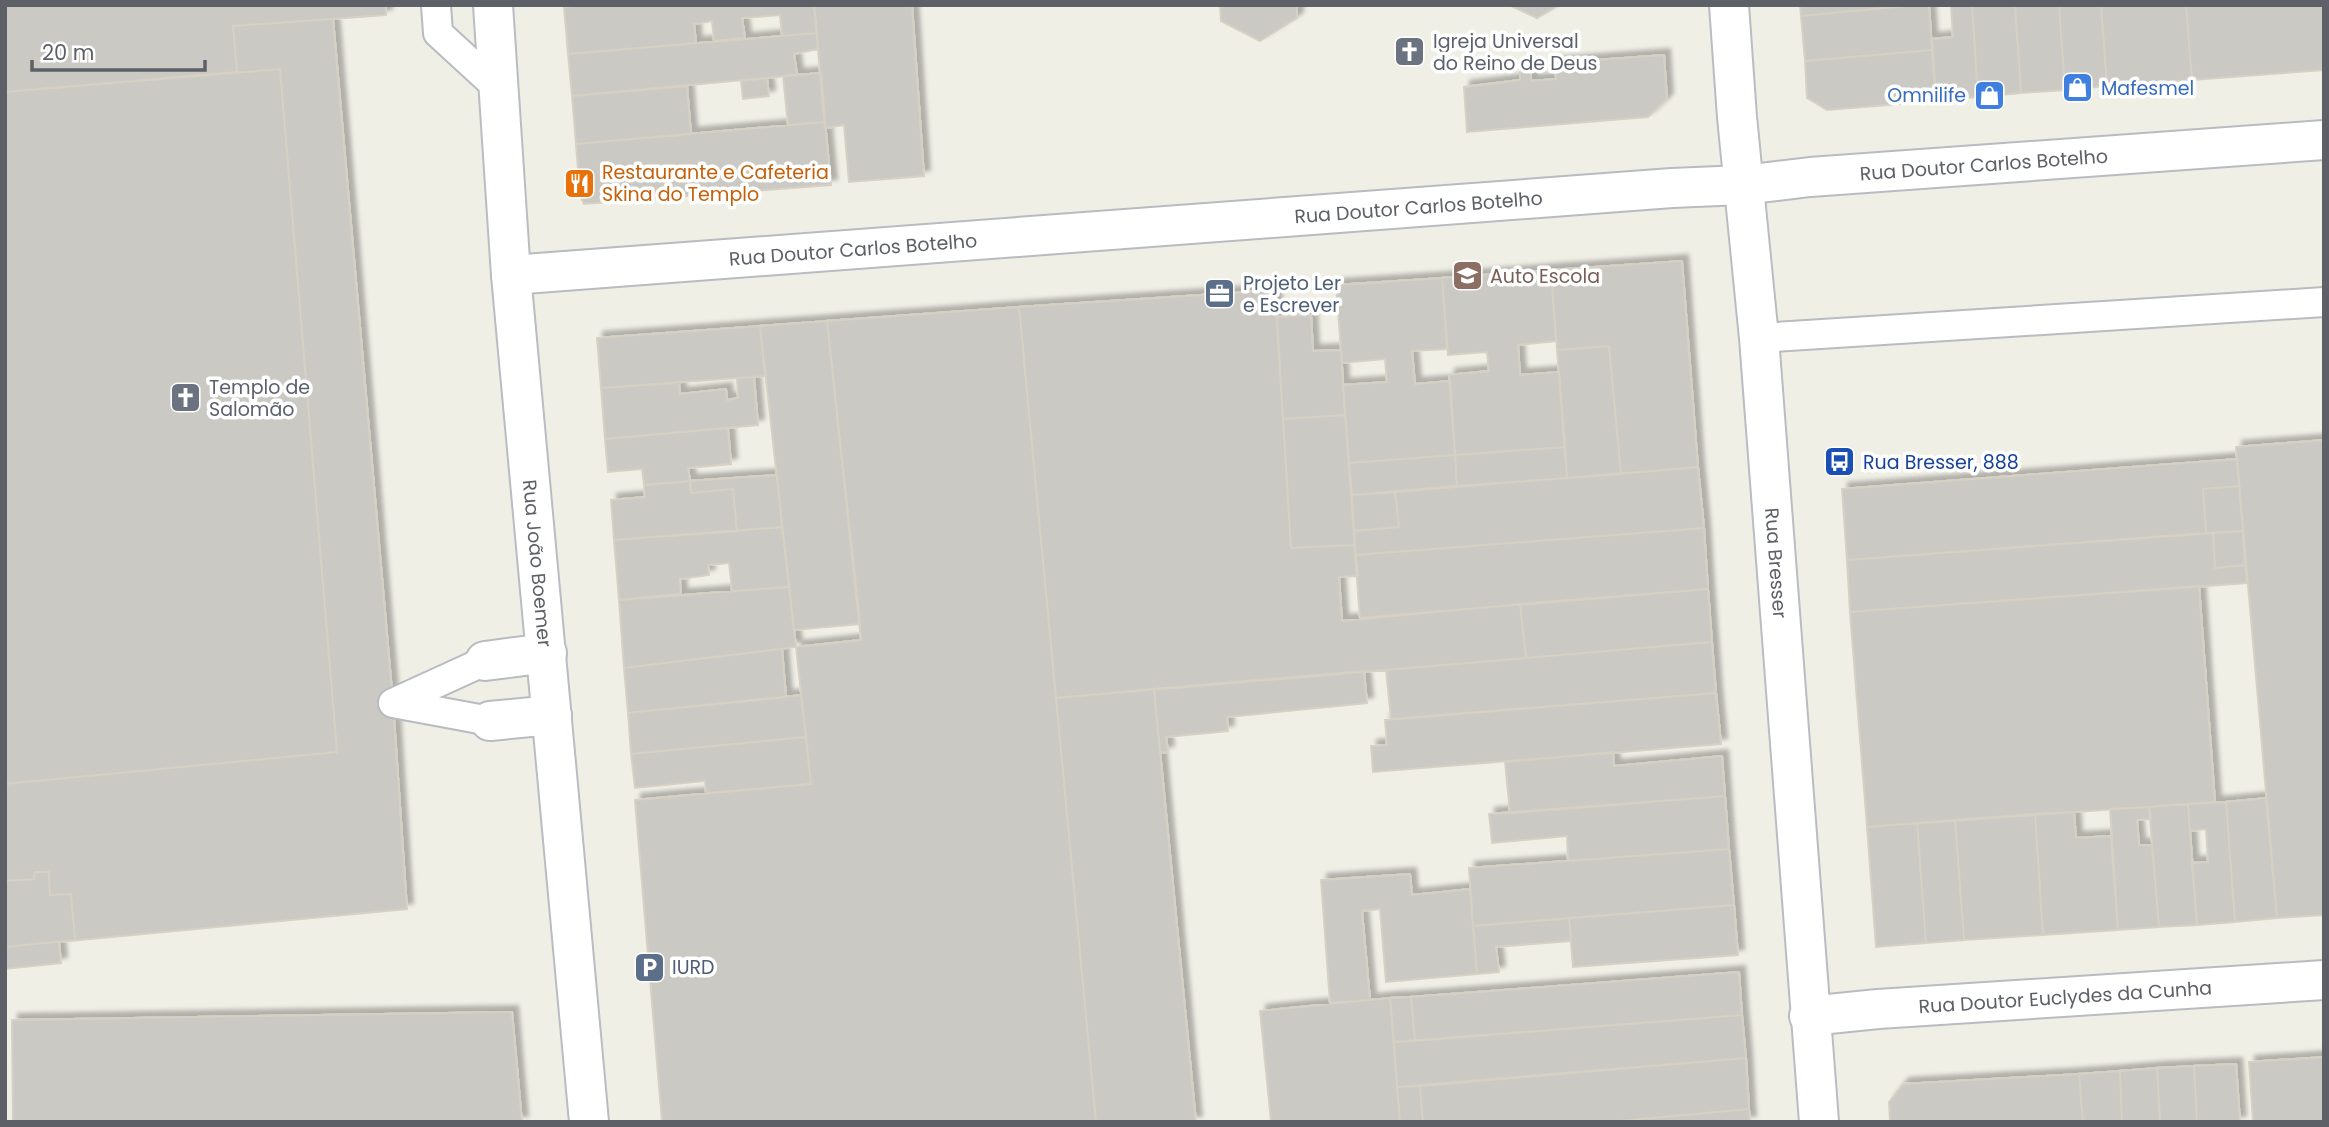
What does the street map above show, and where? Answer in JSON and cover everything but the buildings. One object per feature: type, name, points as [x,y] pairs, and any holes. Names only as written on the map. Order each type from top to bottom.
[{"type":"street","name":"Rua João Boemer","points":[[493,5],[512,275],[589,1122]]},
{"type":"street","name":"Rua Bresser","points":[[1729,5],[1743,185],[1759,338],[1819,1122]]},
{"type":"street","name":"Rua Doutor Carlos Botelho","points":[[512,275],[2324,140]]},
{"type":"street","points":[[485,661],[547,653]]},
{"type":"street","points":[[490,721],[552,715]]},
{"type":"street","name":"Rua Doutor Euclydes da Cunha","points":[[1809,1016],[1878,1009],[2324,980]]},
{"type":"lane","points":[[436,5],[438,33],[499,89]]},
{"type":"lane","points":[[1759,338],[2324,302]]},
{"type":"lane","points":[[485,661],[393,704],[490,721]]},
{"type":"place","name":"Igreja Universal do Reino de Deus","points":[[1410,52]]},
{"type":"place","name":"Mafesmel","points":[[2078,88]]},
{"type":"place","name":"Omnilife","points":[[1989,95]]},
{"type":"place","name":"Restaurante e Cafeteria Skina do Templo","points":[[579,183]]},
{"type":"place","name":"Auto Escola","points":[[1467,276]]},
{"type":"place","name":"Projeto Ler e Escrever","points":[[1220,294]]},
{"type":"place","name":"Templo de Salomão","points":[[186,398]]},
{"type":"place","name":"Rua Bresser, 888","points":[[1840,462]]},
{"type":"place","name":"IURD","points":[[649,967]]}]
